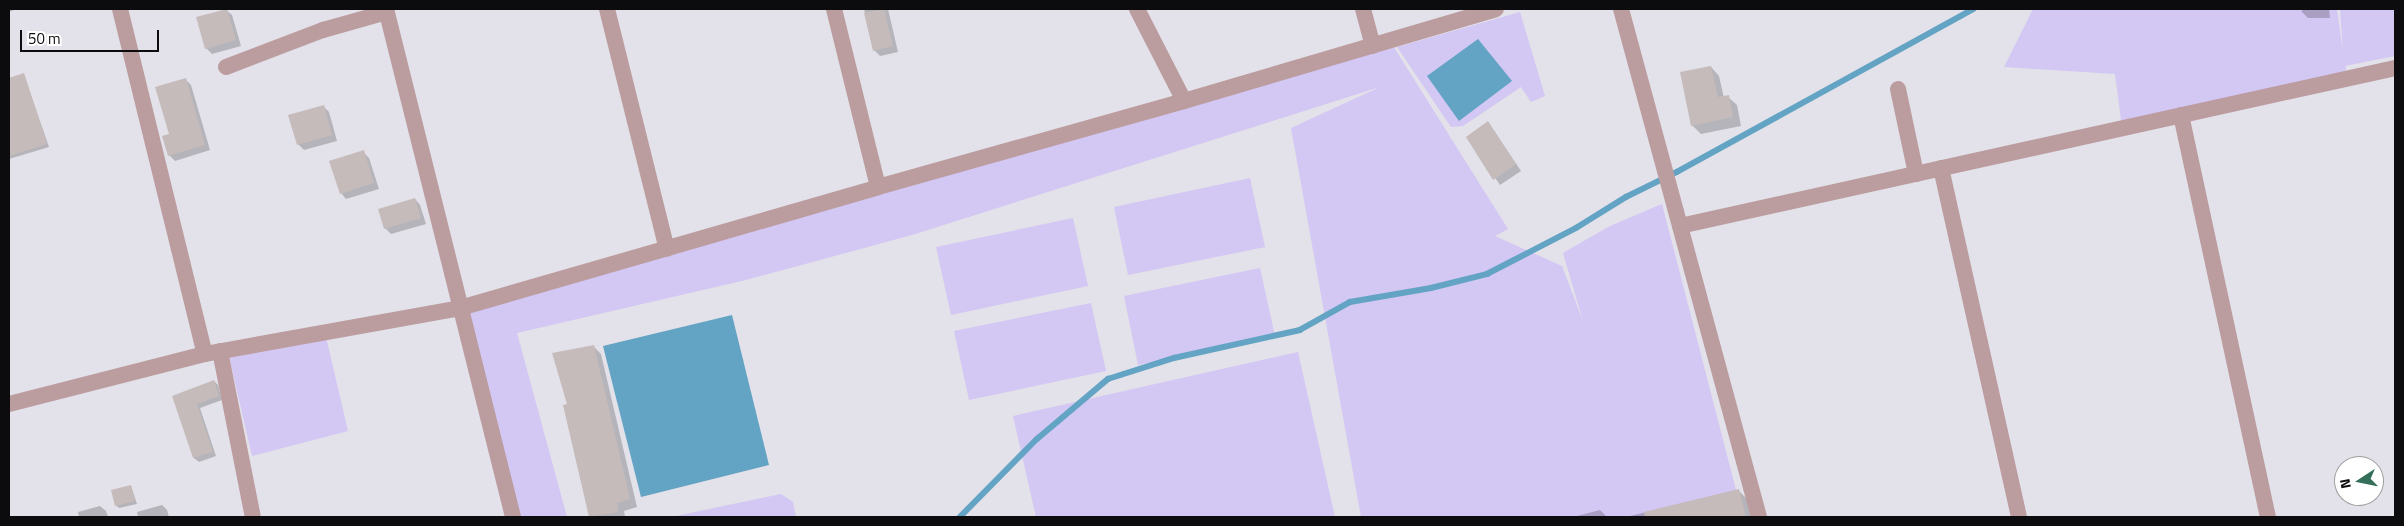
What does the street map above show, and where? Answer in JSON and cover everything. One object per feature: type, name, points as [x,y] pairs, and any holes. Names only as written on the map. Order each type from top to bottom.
[{"type":"street","points":[[120,9],[212,353],[253,517]]},
{"type":"street","points":[[607,9],[667,249]]},
{"type":"street","points":[[834,9],[878,187]]},
{"type":"street","points":[[1137,9],[1184,101]]},
{"type":"street","points":[[1363,9],[1373,46]]},
{"type":"street","points":[[9,404],[212,353],[460,308],[1184,101],[1496,9]]},
{"type":"street","points":[[1621,9],[1759,517]]},
{"type":"street","points":[[226,67],[323,30],[386,10],[514,517]]},
{"type":"street","points":[[1680,226],[2395,68]]},
{"type":"street","points":[[1898,89],[1916,174]]},
{"type":"street","points":[[2181,115],[2268,517]]},
{"type":"street","points":[[1941,168],[2019,517]]},
{"type":"shaded area","points":[[2033,9],[2337,9],[2343,52],[2340,9],[2395,9],[2395,56],[2345,66],[2349,78],[2122,128],[2115,74],[2004,67]]},
{"type":"shaded area","points":[[1520,12],[1545,96],[1531,102],[1521,87],[1463,126],[1451,127],[1397,47]]},
{"type":"shaded area","points":[[1390,41],[1508,229],[1495,236],[1562,266],[1583,321],[1563,253],[1610,226],[1662,204],[1743,517],[1361,517],[1291,128],[1380,87],[912,235],[746,280],[517,333],[567,517],[513,517],[462,314]]},
{"type":"shaded area","points":[[1250,178],[1265,247],[1128,275],[1114,207]]},
{"type":"shaded area","points":[[1073,218],[1088,286],[951,315],[936,247]]},
{"type":"shaded area","points":[[1260,268],[1275,336],[1138,365],[1124,296]]},
{"type":"shaded area","points":[[1091,303],[1106,371],[969,400],[954,331]]},
{"type":"shaded area","points":[[326,337],[348,431],[252,456],[229,356]]},
{"type":"shaded area","points":[[1298,352],[1335,517],[1036,517],[1013,416]]},
{"type":"shaded area","points":[[781,494],[793,502],[796,517],[671,517]]},
{"type":"water","points":[[1478,39],[1512,81],[1459,121],[1427,76]]},
{"type":"water","points":[[732,315],[769,465],[641,497],[603,346]]},
{"type":"building","points":[[227,9],[236,40],[205,49],[196,17]]},
{"type":"building","points":[[884,9],[893,46],[873,51],[864,13]]},
{"type":"building","points":[[1711,66],[1718,97],[1729,95],[1733,117],[1691,126],[1680,72]]},
{"type":"building","points":[[24,73],[47,144],[9,156],[9,78]]},
{"type":"building","points":[[186,78],[205,145],[168,156],[162,136],[169,134],[155,87]]},
{"type":"building","points":[[324,105],[332,135],[297,145],[288,115]]},
{"type":"building","points":[[1488,121],[1516,164],[1493,180],[1466,137]]},
{"type":"building","points":[[364,150],[374,183],[340,194],[329,161]]},
{"type":"building","points":[[415,198],[421,218],[384,229],[378,209]]},
{"type":"building","points":[[594,345],[630,499],[617,503],[618,512],[589,517],[563,405],[567,404],[552,353]]},
{"type":"building","points":[[214,380],[219,396],[197,404],[213,452],[193,458],[172,396]]},
{"type":"building","points":[[131,485],[135,501],[115,506],[111,490]]},
{"type":"building","points":[[1739,489],[1746,517],[1645,517],[1644,512]]},
{"type":"waterway","points":[[960,517],[1037,439],[1108,379],[1174,358],[1300,330],[1350,302],[1431,288],[1487,274],[1576,228],[1626,197],[1677,172],[1973,9]]}]
